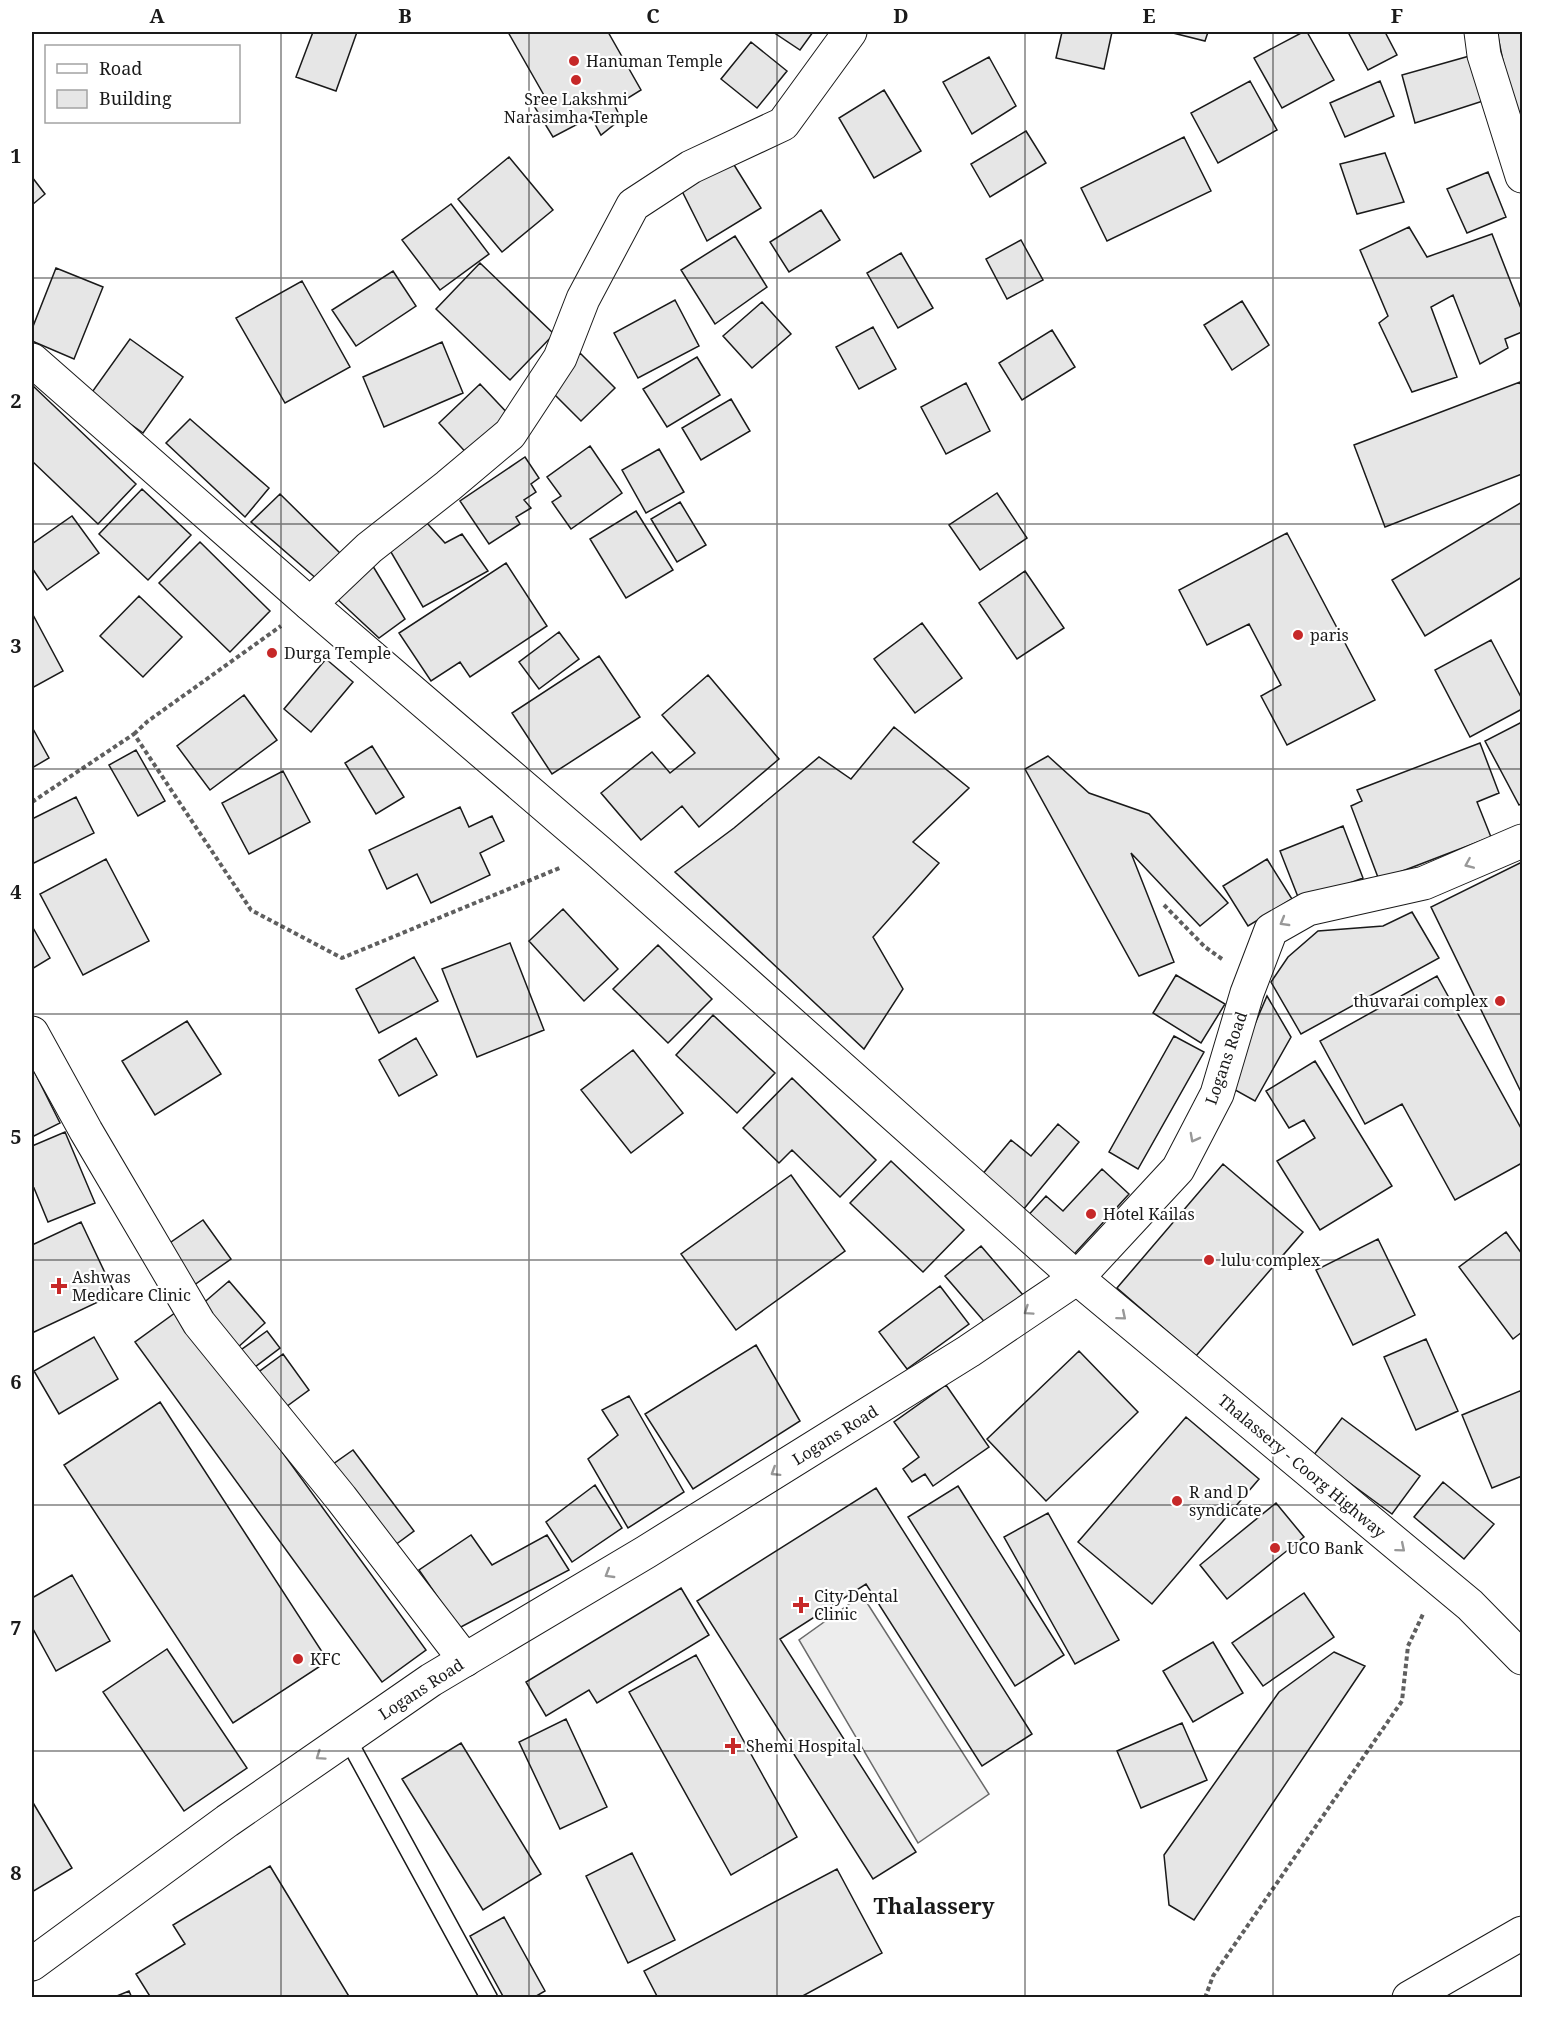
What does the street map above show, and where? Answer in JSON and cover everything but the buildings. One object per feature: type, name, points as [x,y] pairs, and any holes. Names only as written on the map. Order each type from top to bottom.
[{"type":"street","points":[[310,604],[369,548],[510,434],[560,358],[583,299],[633,205],[691,166],[783,124],[850,32]]},
{"type":"street","points":[[1480,32],[1484,55],[1522,176]]},
{"type":"street","name":"Thalassery - Coorg Highway","points":[[32,360],[310,604],[599,852],[1077,1278],[1470,1605],[1522,1658]]},
{"type":"street","name":"Logans Road","points":[[32,1964],[227,1821],[431,1680],[646,1552],[921,1381],[1077,1278],[1178,1169],[1217,1094],[1252,980],[1271,930],[1308,909],[1424,883],[1522,841]]},
{"type":"street","points":[[32,1033],[86,1131],[199,1323],[341,1498],[465,1660]]},
{"type":"street","points":[[1409,1998],[1522,1933]]},
{"type":"lane","points":[[347,1738],[489,1998]]},
{"type":"path","points":[[32,802],[134,734],[148,721],[310,604]]},
{"type":"path","points":[[134,734],[251,910],[342,958],[599,852]]},
{"type":"path","points":[[1164,905],[1205,947],[1252,980]]},
{"type":"path","points":[[1205,1998],[1213,1976],[1402,1701],[1408,1646],[1439,1580]]},
{"type":"shaded area","points":[[862,1595],[989,1794],[918,1843],[799,1640]]},
{"type":"place","name":"Hanuman Temple","points":[[574,61]]},
{"type":"place","name":"Sree Lakshmi Narasimha Temple","points":[[576,80]]},
{"type":"place","name":"paris","points":[[1298,635]]},
{"type":"place","name":"Durga Temple","points":[[272,653]]},
{"type":"place","name":"thuvarai complex","points":[[1500,1001]]},
{"type":"place","name":"Hotel Kailas","points":[[1091,1214]]},
{"type":"place","name":"lulu complex","points":[[1209,1260]]},
{"type":"place","name":"Ashwas Medicare Clinic","points":[[59,1286]]},
{"type":"place","name":"R and D syndicate","points":[[1177,1501]]},
{"type":"place","name":"UCO Bank","points":[[1275,1548]]},
{"type":"place","name":"City Dental Clinic","points":[[801,1605]]},
{"type":"place","name":"KFC","points":[[298,1659]]},
{"type":"place","name":"Shemi Hospital","points":[[733,1746]]},
{"type":"district","name":"Thalassery","points":[[934,1905]]}]
